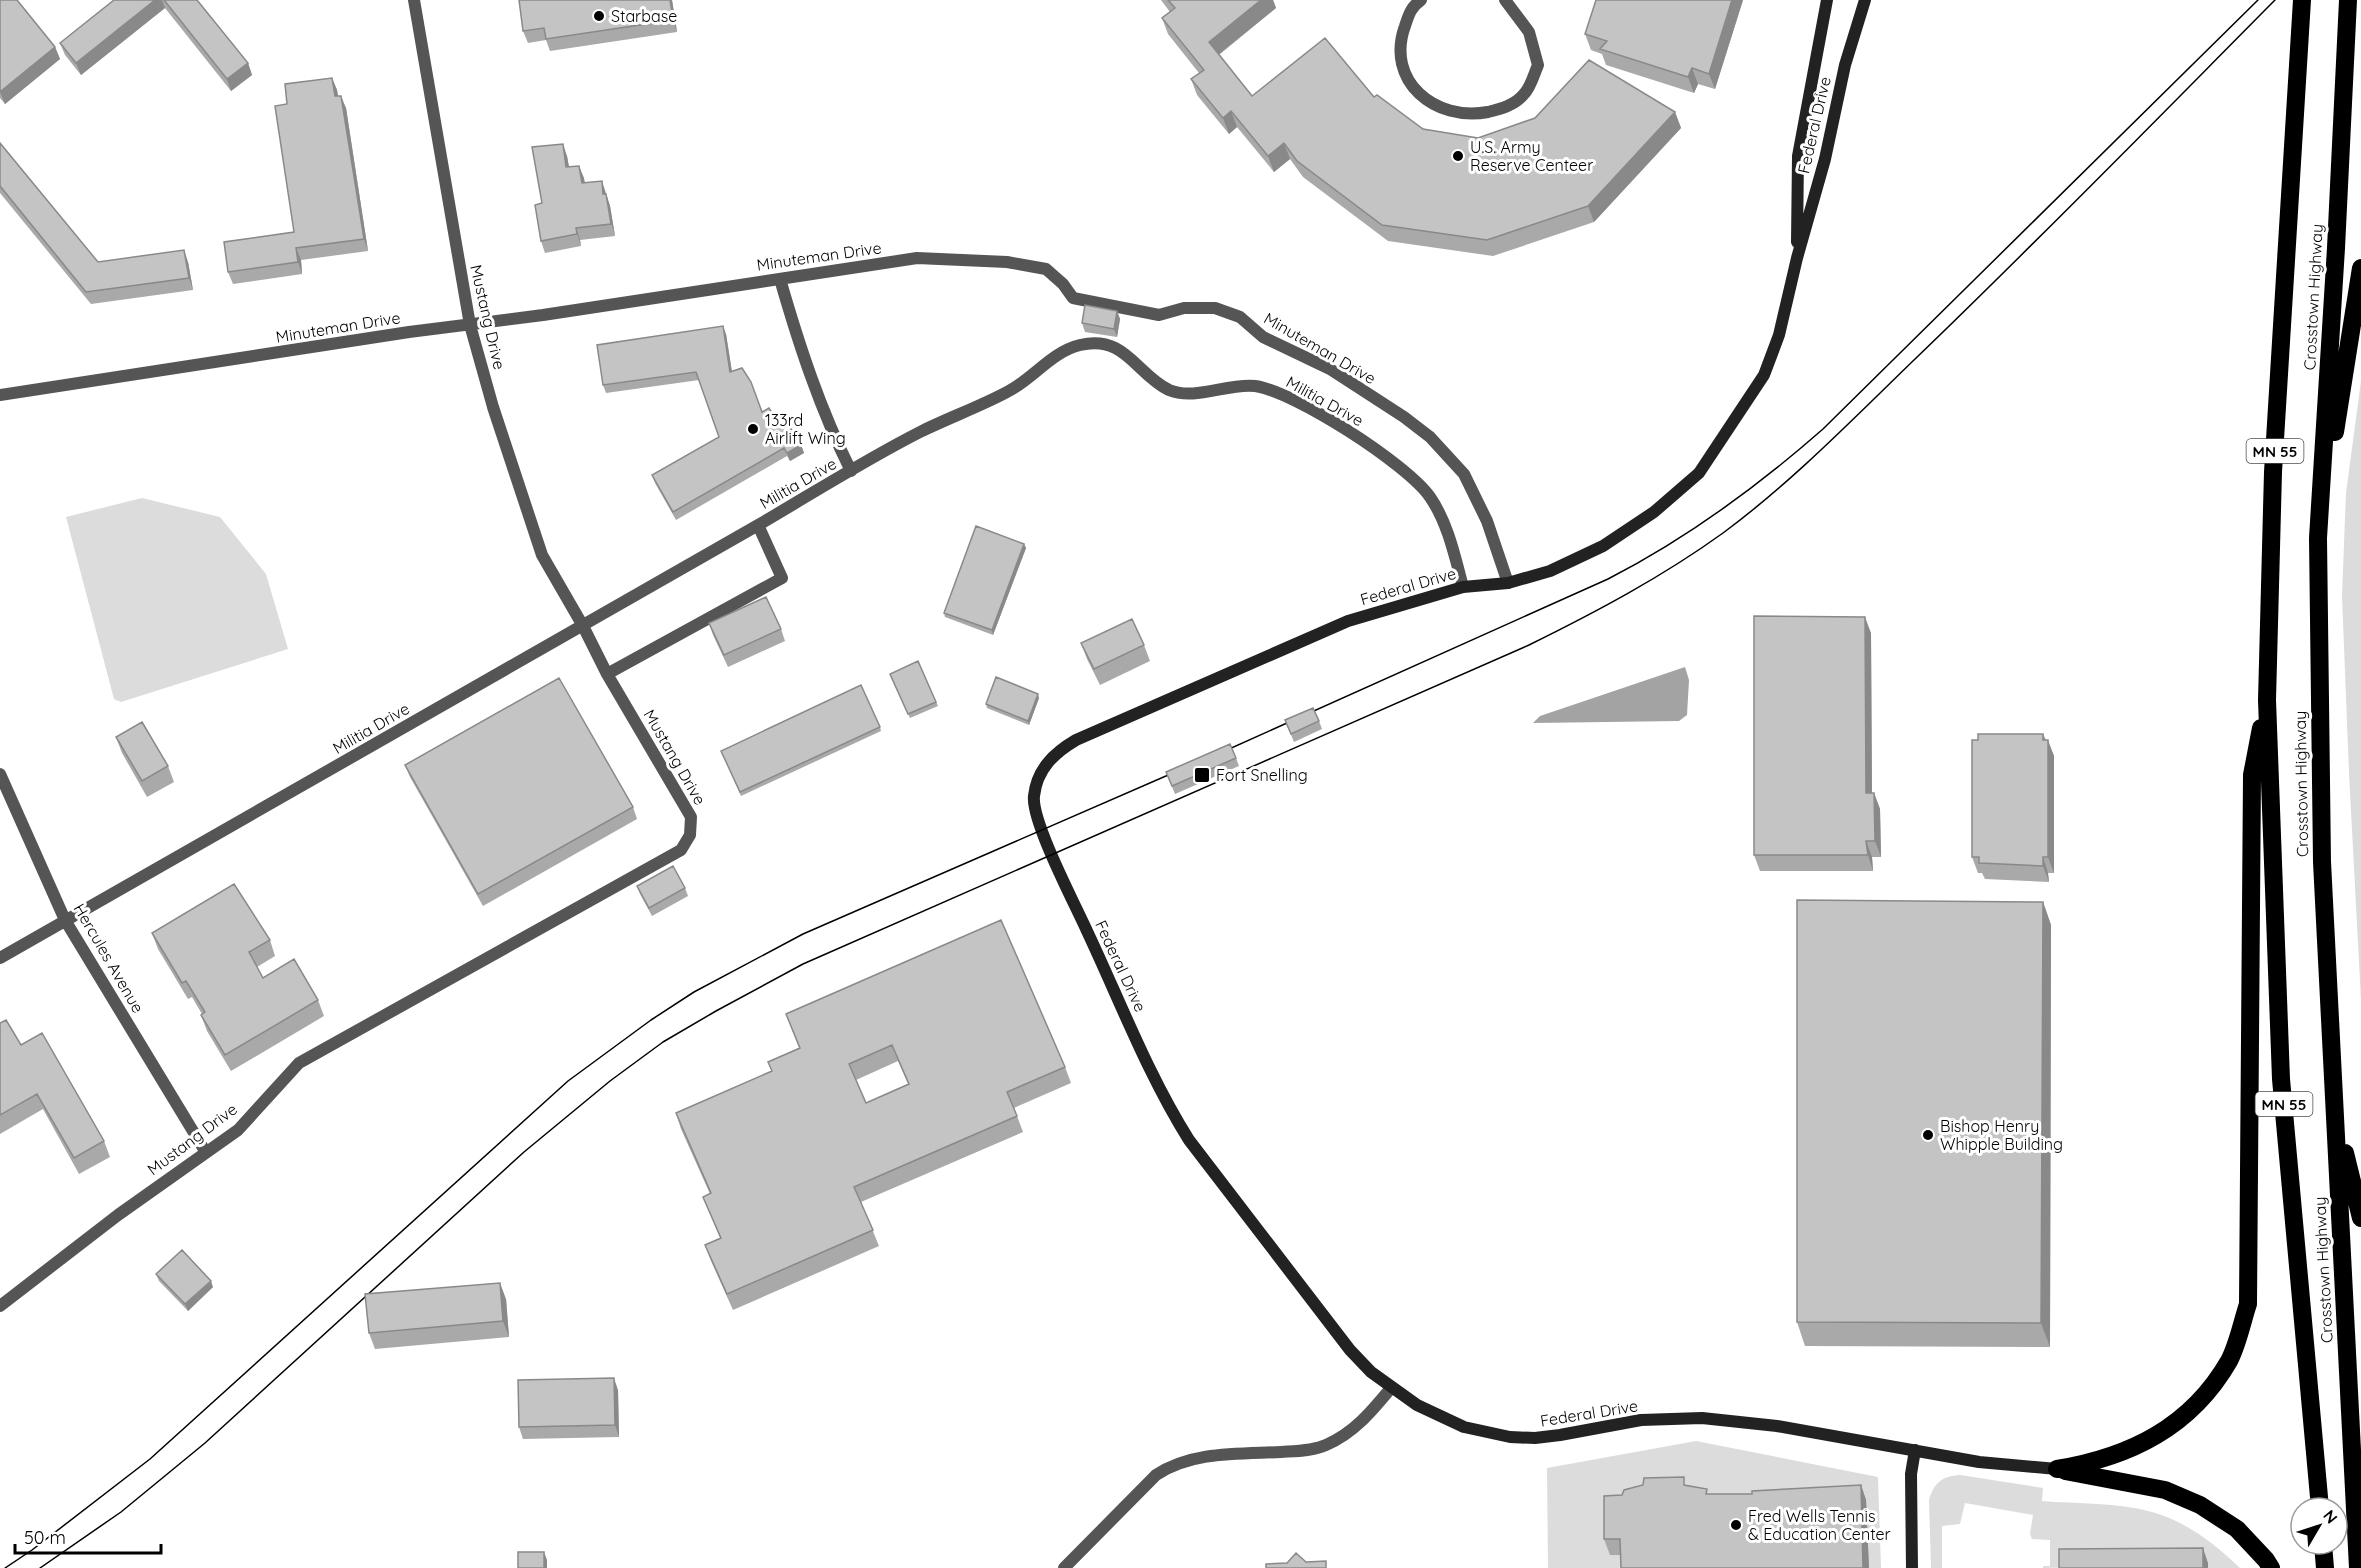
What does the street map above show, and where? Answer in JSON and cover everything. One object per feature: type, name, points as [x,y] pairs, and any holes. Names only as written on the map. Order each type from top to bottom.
[{"type":"highway","name":"Crosstown Highway","points":[[2302,0],[2273,472],[2267,700],[2281,1079],[2319,1496]]},
{"type":"highway","name":"Crosstown Highway","points":[[2348,0],[2318,538],[2322,862],[2358,1568]]},
{"type":"highway","name":"MN 55","points":[[2318,538],[2361,268]]},
{"type":"highway","points":[[2057,1469],[2136,1447],[2187,1415],[2208,1391],[2230,1359],[2248,1305],[2252,775],[2267,700]]},
{"type":"highway","points":[[2335,1110],[2361,1218]]},
{"type":"highway","points":[[2343,1284],[2361,1419]]},
{"type":"highway","points":[[2057,1469],[2165,1490],[2200,1505],[2237,1529],[2271,1568]]},
{"type":"street","name":"Mustang Drive","points":[[0,1306],[205,1151],[238,1130],[299,1063],[681,850],[690,835],[691,817],[607,674],[583,626],[542,555],[493,407],[470,325],[414,0]]},
{"type":"street","points":[[1413,2],[1401,36],[1401,66],[1416,93],[1442,110],[1475,114],[1504,109],[1525,94],[1538,65],[1529,32],[1505,0]]},
{"type":"street","name":"Federal Drive","points":[[1797,258],[1798,156],[1827,0]]},
{"type":"street","name":"Federal Drive","points":[[1864,0],[1845,65],[1825,159],[1797,258],[1779,335],[1764,375],[1699,473],[1654,512],[1603,546],[1550,571],[1508,583],[1463,587],[1348,621],[1076,740],[1057,752],[1047,763],[1039,775],[1033,797],[1036,816],[1058,868],[1170,1110],[1209,1167],[1350,1350],[1371,1372],[1391,1388],[1417,1405],[1464,1427],[1510,1437],[1535,1438],[1560,1435],[1641,1420],[1702,1418],[1777,1426],[1979,1462],[2057,1469]]},
{"type":"street","name":"Minuteman Drive","points":[[0,395],[917,258],[1007,262],[1046,269],[1063,284],[1073,298],[1159,315],[1184,308],[1215,308],[1240,317],[1263,337],[1330,369],[1404,417],[1430,437],[1464,474],[1487,521],[1508,583]]},
{"type":"street","points":[[780,279],[810,375],[832,432],[851,471]]},
{"type":"street","name":"Militia Drive","points":[[0,958],[916,434],[1010,391],[1065,350],[1084,343],[1108,346],[1126,352],[1149,378],[1171,391],[1196,393],[1239,385],[1260,386],[1311,410],[1393,460],[1431,498],[1449,537],[1463,587]]},
{"type":"street","name":"Militia Drive","points":[[607,674],[782,578],[758,525]]},
{"type":"street","name":"Hercules Avenue","points":[[0,774],[65,920],[205,1151]]},
{"type":"street","points":[[1064,1568],[1156,1475],[1168,1467],[1206,1457],[1308,1450],[1326,1446],[1354,1429],[1391,1388]]},
{"type":"street","points":[[1912,1568],[1911,1474],[1915,1450]]},
{"type":"shaded area","points":[[2361,381],[2361,1000],[2342,596],[2346,493]]},
{"type":"shaded area","points":[[142,498],[220,517],[266,574],[288,649],[121,702],[114,699],[66,517]]},
{"type":"shaded area","points":[[1685,667],[1689,680],[1687,715],[1679,721],[1533,723],[1540,716]]},
{"type":"shaded area","name":"Fred Wells Tennis & Education Center","points":[[1696,1441],[1878,1477],[1881,1568],[1548,1568],[1547,1468]]},
{"type":"shaded area","points":[[1960,1475],[2043,1488],[2042,1501],[2111,1505],[2165,1516],[2200,1535],[2240,1568],[2208,1568],[2208,1564],[2043,1568],[2043,1566],[2050,1566],[2050,1540],[2032,1539],[2030,1534],[2033,1515],[1965,1503],[1960,1524],[1942,1526],[1942,1568],[1931,1568],[1929,1500],[1936,1485],[1948,1477]]},
{"type":"building","points":[[0,0],[17,0],[55,47],[0,92]]},
{"type":"building","points":[[114,0],[155,0],[76,63],[60,43]]},
{"type":"building","points":[[164,0],[197,0],[248,63],[227,79]]},
{"type":"building","name":"Starbase","points":[[519,0],[670,0],[673,20],[546,39],[544,28],[523,31]]},
{"type":"building","name":"U.S. Army Reserve Centeer","points":[[1168,0],[1261,0],[1209,42],[1252,96],[1325,38],[1374,97],[1377,95],[1423,129],[1478,138],[1535,118],[1589,60],[1675,112],[1588,206],[1487,240],[1382,225],[1297,161],[1284,143],[1268,156],[1231,111],[1223,118],[1191,79],[1204,70],[1162,18],[1175,8]]},
{"type":"building","points":[[1596,0],[1732,0],[1709,74],[1692,68],[1688,77],[1600,49],[1607,41],[1585,34]]},
{"type":"building","points":[[332,78],[335,96],[341,96],[364,239],[296,248],[298,262],[228,272],[224,242],[294,232],[275,106],[287,104],[285,84]]},
{"type":"building","points":[[0,143],[98,262],[184,250],[189,278],[86,292],[0,186]]},
{"type":"building","points":[[563,144],[566,167],[579,166],[582,183],[602,181],[611,224],[576,228],[577,234],[541,241],[535,205],[542,203],[532,147]]},
{"type":"building","points":[[1085,305],[1117,311],[1114,329],[1082,323]]},
{"type":"building","name":"133rd Airlift Wing","points":[[723,326],[730,372],[742,368],[751,382],[762,412],[769,408],[775,418],[782,414],[801,445],[787,453],[784,448],[673,512],[652,475],[719,437],[696,372],[603,385],[597,345]]},
{"type":"building","points":[[976,526],[1024,544],[992,630],[944,613]]},
{"type":"building","points":[[766,597],[781,629],[724,655],[709,623]]},
{"type":"building","points":[[1754,616],[1865,617],[1866,793],[1874,793],[1875,841],[1866,841],[1868,855],[1754,855]]},
{"type":"building","points":[[1132,619],[1144,645],[1094,669],[1081,643]]},
{"type":"building","points":[[918,661],[936,702],[908,714],[890,674]]},
{"type":"building","points":[[996,677],[1038,694],[1028,721],[986,704]]},
{"type":"building","points":[[559,678],[633,807],[478,894],[405,765]]},
{"type":"building","points":[[861,685],[880,727],[740,792],[721,751]]},
{"type":"building","points":[[1313,708],[1319,721],[1291,734],[1285,720]]},
{"type":"building","points":[[142,722],[168,766],[142,781],[116,737]]},
{"type":"building","points":[[1978,734],[2043,734],[2043,740],[2048,740],[2048,857],[2043,857],[2043,866],[1979,863],[1979,857],[1972,857],[1972,740],[1978,740]]},
{"type":"building","points":[[1230,744],[1236,758],[1172,786],[1166,772]]},
{"type":"building","points":[[673,866],[685,888],[649,908],[637,886]]},
{"type":"building","points":[[234,884],[270,940],[249,952],[263,978],[294,959],[318,1000],[225,1055],[201,1015],[205,1012],[186,981],[182,983],[152,933]]},
{"type":"building","name":"Bishop Henry Whipple Building","points":[[1797,900],[2043,902],[2041,1323],[1797,1322]]},
{"type":"building","points":[[1001,920],[1065,1067],[1007,1092],[1017,1116],[854,1187],[873,1230],[727,1294],[705,1245],[721,1238],[703,1197],[711,1193],[676,1113],[772,1071],[768,1062],[800,1048],[786,1014]],"holes":[[[892,1045],[909,1084],[866,1103],[849,1064]]]},
{"type":"building","points":[[6,1020],[21,1045],[42,1033],[104,1141],[74,1158],[37,1094],[0,1115],[0,1023]]},
{"type":"building","points":[[182,1250],[211,1281],[185,1304],[156,1274]]},
{"type":"building","points":[[500,1283],[503,1321],[369,1333],[365,1294]]},
{"type":"building","points":[[614,1378],[615,1425],[519,1427],[518,1380]]},
{"type":"building","name":"Fred Wells Tennis & Education Center","points":[[1684,1477],[1684,1485],[1707,1489],[1706,1494],[1752,1494],[1752,1491],[1861,1485],[1863,1568],[1621,1568],[1620,1539],[1604,1539],[1604,1496],[1622,1495],[1624,1490],[1643,1485],[1644,1478]]},
{"type":"building","points":[[2203,1548],[2203,1568],[2059,1568],[2059,1549]]},
{"type":"building","points":[[518,1552],[544,1552],[544,1568],[518,1568]]},
{"type":"building","points":[[1296,1553],[1306,1562],[1326,1561],[1326,1568],[1266,1568],[1266,1564],[1287,1563]]},
{"type":"tram line","points":[[1218,754],[1608,579],[1665,547],[1720,511],[1823,429],[2258,0]]},
{"type":"tram line","points":[[40,1568],[121,1512],[205,1443],[524,1152],[610,1081],[663,1042],[803,964],[1529,645],[1628,593],[1723,533],[1798,471],[1961,315],[2275,0]]},
{"type":"tram line","points":[[5,1568],[32,1550],[150,1459],[568,1081],[651,1020],[694,992],[803,934],[1182,769]]},
{"type":"place","name":"Starbase","points":[[599,16]]},
{"type":"place","name":"U.S. Army Reserve Centeer","points":[[1458,156]]},
{"type":"place","name":"133rd Airlift Wing","points":[[753,429]]},
{"type":"place","name":"Fort Snelling","points":[[1202,775]]},
{"type":"place","name":"Bishop Henry Whipple Building","points":[[1928,1135]]},
{"type":"place","name":"Fred Wells Tennis & Education Center","points":[[1736,1525]]}]
